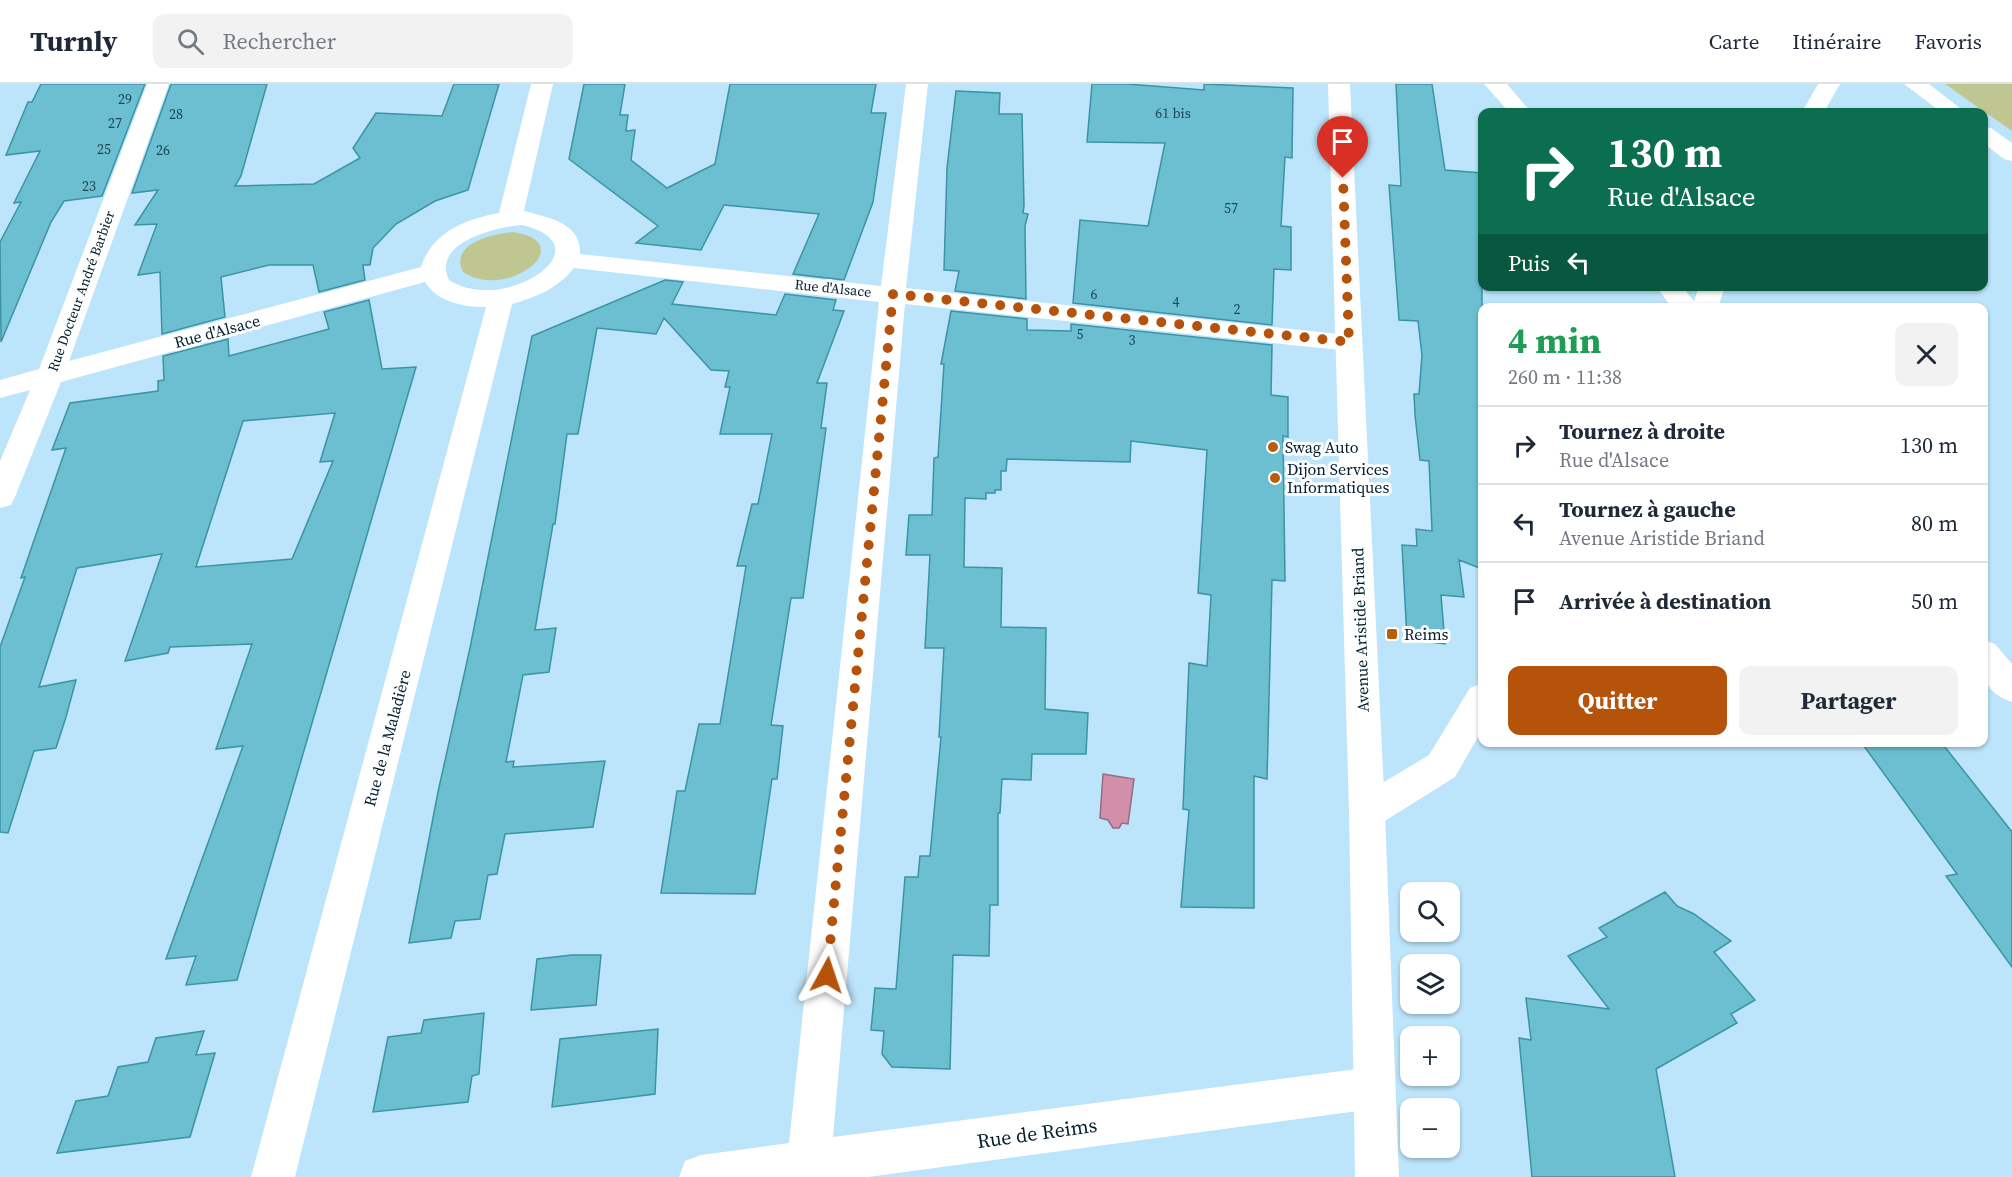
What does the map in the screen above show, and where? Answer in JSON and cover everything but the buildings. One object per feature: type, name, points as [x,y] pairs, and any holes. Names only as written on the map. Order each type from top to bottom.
[{"type":"street","name":"Rue Docteur André Barbier","points":[[0,497],[50,376],[158,84]]},
{"type":"street","points":[[510,219],[542,84]]},
{"type":"street","points":[[809,1163],[893,294],[917,84]]},
{"type":"street","name":"Avenue Aristide Briand","points":[[1339,84],[1367,812],[1377,1177]]},
{"type":"street","points":[[1495,84],[1516,108]]},
{"type":"street","points":[[1815,108],[1829,84]]},
{"type":"street","points":[[1915,84],[1948,108]]},
{"type":"street","points":[[1988,137],[2012,154]]},
{"type":"street","points":[[510,219],[540,221],[556,227],[566,236],[570,247],[567,259],[558,272],[543,284],[524,293],[501,298],[478,299],[458,296],[442,288],[434,278],[432,264],[438,252],[449,241],[482,224],[510,219]]},
{"type":"street","name":"Rue d'Alsace","points":[[567,259],[593,264],[1349,342]]},
{"type":"street","name":"Rue d'Alsace","points":[[0,389],[433,272]]},
{"type":"street","points":[[1672,291],[1682,303]]},
{"type":"street","name":"Rue de la Maladière","points":[[273,1177],[501,298]]},
{"type":"street","points":[[1988,660],[2012,688]]},
{"type":"street","points":[[1367,812],[1442,766],[1478,705]]},
{"type":"street","name":"Rue de Reims","points":[[701,1177],[1373,1088]]},
{"type":"green space","points":[[1945,84],[2012,84],[2012,131],[1988,114],[1988,108],[1979,108]]},
{"type":"green space","points":[[512,232],[532,238],[540,246],[539,257],[531,267],[517,275],[500,280],[481,279],[463,272],[460,262],[467,248],[484,238]]},
{"type":"shaded area","points":[[1103,774],[1134,779],[1128,824],[1122,823],[1119,828],[1113,828],[1108,820],[1100,818]]},
{"type":"place","name":"Swag Auto","points":[[1273,447]]},
{"type":"place","name":"Dijon Services Informatiques","points":[[1275,478]]},
{"type":"place","name":"Reims","points":[[1392,634]]},
{"type":"route","points":[[827,975],[893,294],[1349,342],[1343,178]]}]
